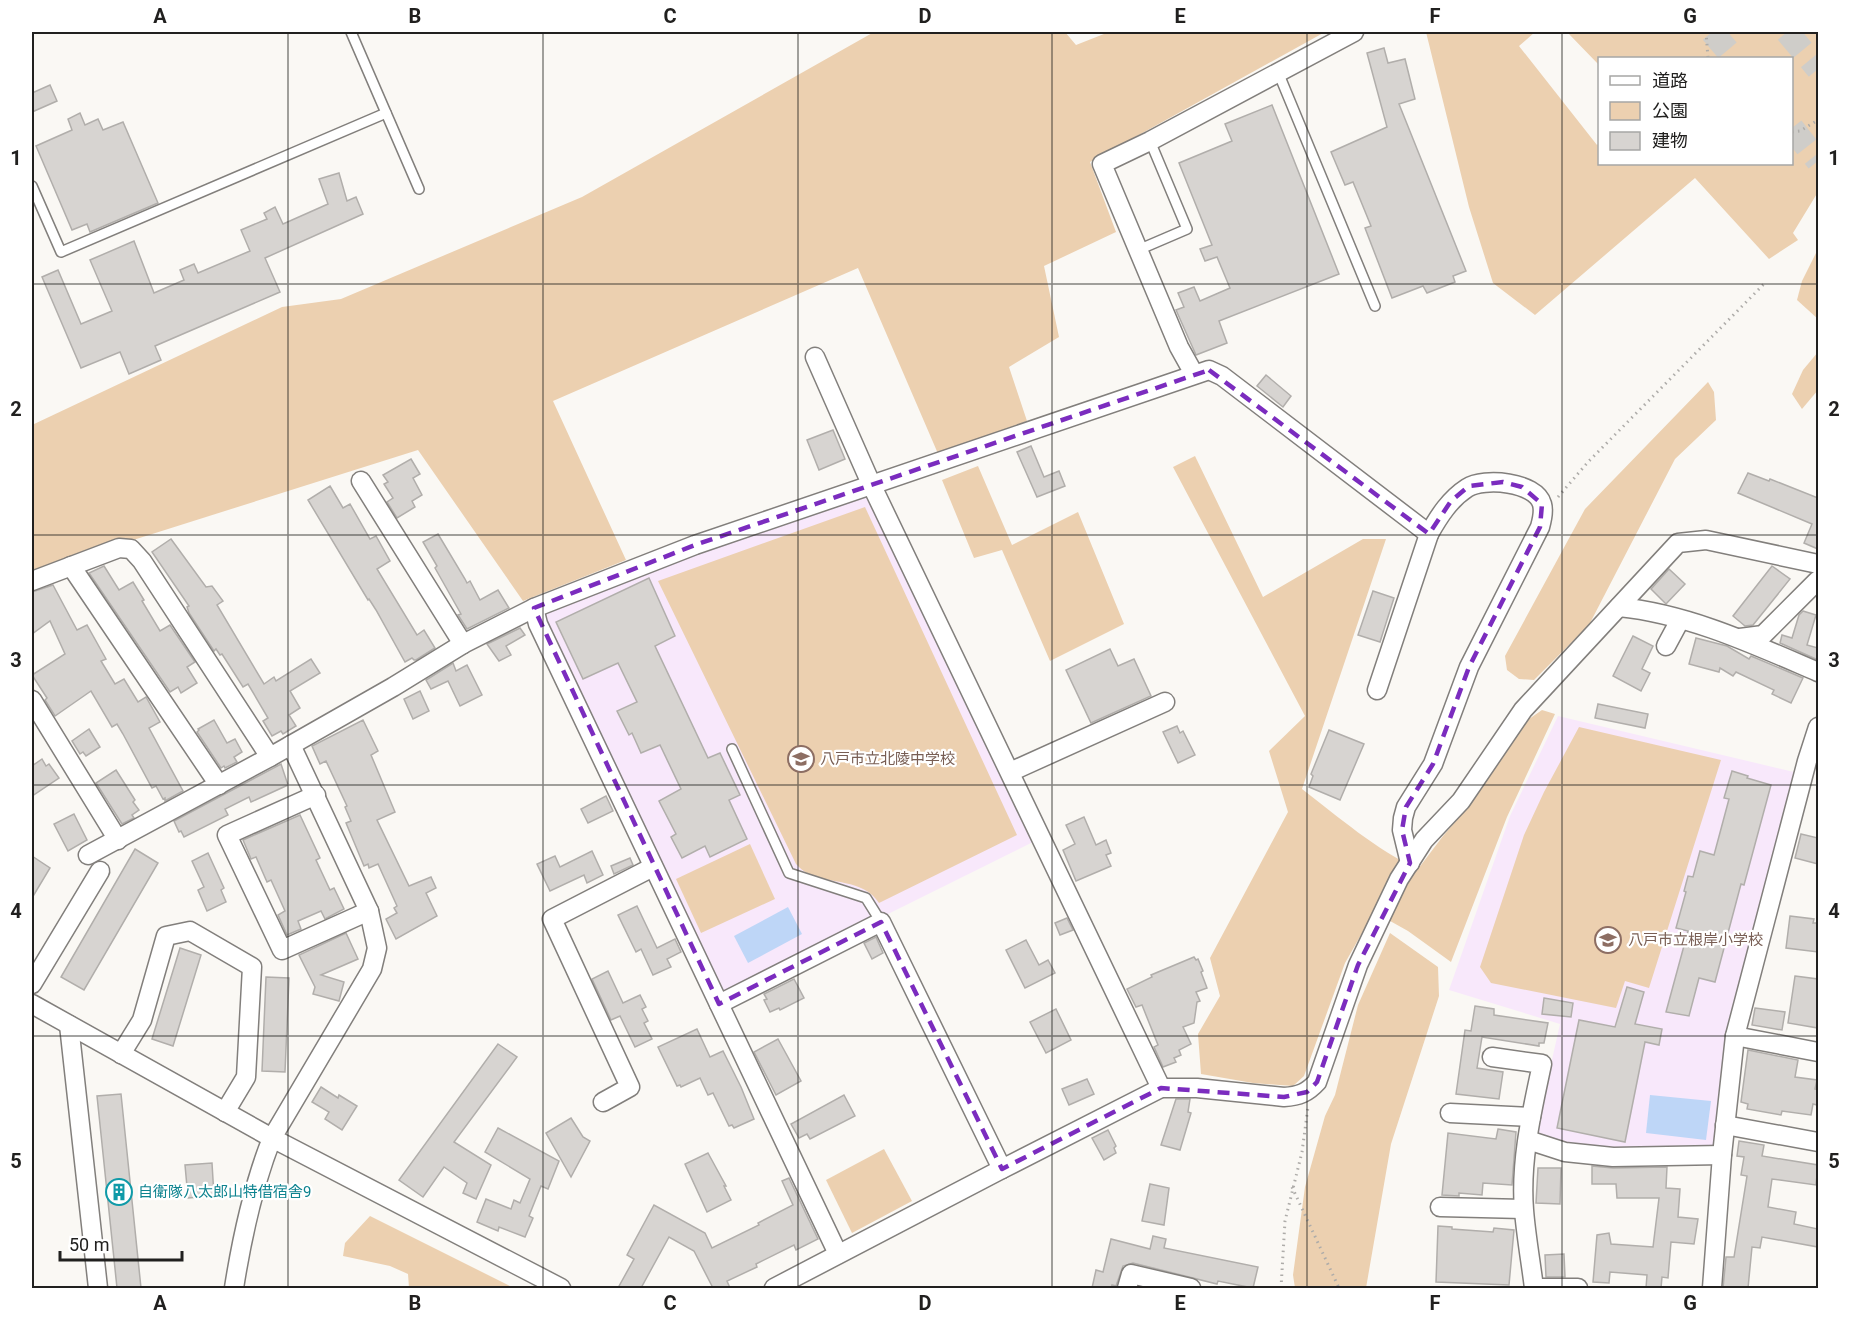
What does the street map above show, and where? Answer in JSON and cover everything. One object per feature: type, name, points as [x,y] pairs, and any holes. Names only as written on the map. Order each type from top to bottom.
[{"type":"street","points":[[1194,374],[1179,347],[1102,164],[1150,141],[1354,32]]},
{"type":"street","points":[[815,357],[873,486],[1161,1088]]},
{"type":"street","points":[[88,855],[270,757],[463,644],[534,608],[695,546],[1209,370],[1222,376],[1429,534]]},
{"type":"street","points":[[361,481],[463,644]]},
{"type":"street","points":[[1377,690],[1429,534],[1451,501],[1469,486],[1487,482],[1503,482],[1522,487],[1538,496],[1542,504],[1540,527],[1468,667],[1432,764],[1406,807],[1402,818],[1402,830],[1410,863]]},
{"type":"street","points":[[774,1288],[1161,1088],[1197,1088],[1284,1097],[1307,1092],[1317,1082],[1358,965],[1399,879],[1424,840],[1461,801],[1523,710],[1678,543],[1706,540],[1818,564]]},
{"type":"street","points":[[32,581],[118,548],[131,549],[142,561],[270,757]]},
{"type":"street","points":[[71,566],[219,785]]},
{"type":"street","points":[[1738,638],[1763,635],[1818,580]]},
{"type":"street","points":[[1619,607],[1648,610],[1738,638],[1818,672]]},
{"type":"street","points":[[534,608],[538,624],[838,1254]]},
{"type":"street","points":[[1666,646],[1680,620]]},
{"type":"street","points":[[32,700],[118,840]]},
{"type":"street","points":[[1010,772],[1165,702]]},
{"type":"street","points":[[1712,1288],[1722,1155],[1735,1036],[1813,762],[1818,727]]},
{"type":"street","points":[[234,1288],[249,1207],[260,1168],[272,1138],[372,969],[377,948],[369,911],[291,745]]},
{"type":"street","points":[[316,795],[227,835],[282,950],[369,911]]},
{"type":"street","points":[[603,1102],[630,1087],[552,919],[653,867]]},
{"type":"street","points":[[32,984],[100,871]]},
{"type":"street","points":[[719,1004],[881,922],[1002,1169]]},
{"type":"street","points":[[120,1054],[142,1020],[166,936],[190,931],[252,967],[246,1077],[225,1112]]},
{"type":"street","points":[[32,1004],[272,1138],[561,1288]]},
{"type":"street","points":[[69,1025],[98,1288]]},
{"type":"street","points":[[1735,1036],[1818,1052]]},
{"type":"street","points":[[1492,1057],[1542,1064],[1531,1117],[1523,1209],[1534,1288],[1578,1288]]},
{"type":"street","points":[[1450,1113],[1531,1117]]},
{"type":"street","points":[[1725,1125],[1818,1142]]},
{"type":"street","points":[[1528,1140],[1565,1152],[1613,1157],[1722,1155]]},
{"type":"street","points":[[1440,1207],[1523,1209]]},
{"type":"street","points":[[1127,1288],[1131,1274],[1191,1288]]},
{"type":"lane","points":[[351,32],[419,189]]},
{"type":"lane","points":[[1278,72],[1375,306]]},
{"type":"lane","points":[[32,186],[61,252],[386,113]]},
{"type":"lane","points":[[1138,250],[1187,229],[1150,141]]},
{"type":"lane","points":[[732,749],[789,873],[866,898],[881,922]]},
{"type":"path","points":[[1706,32],[1708,57]]},
{"type":"path","points":[[1793,132],[1800,131],[1818,120]]},
{"type":"path","points":[[1542,504],[1560,496],[1588,462],[1766,283]]},
{"type":"path","points":[[1281,1288],[1285,1221],[1306,1132],[1307,1092]]},
{"type":"path","points":[[1292,1187],[1339,1288]]},
{"type":"highlighted area","points":[[1209,370],[1429,534],[1451,501],[1469,486],[1503,482],[1522,487],[1542,504],[1540,527],[1469,667],[1433,764],[1406,807],[1402,830],[1410,863],[1358,965],[1317,1082],[1307,1092],[1284,1097],[1161,1088],[1002,1169],[881,922],[719,1004],[534,608],[695,545]]},
{"type":"shaded area","name":"八戸市立北陵中学校","points":[[865,493],[872,496],[1035,841],[727,994],[719,991],[541,610]]},
{"type":"shaded area","name":"八戸市立根岸小学校","points":[[1558,716],[1794,772],[1727,1028],[1714,1146],[1605,1149],[1557,1143],[1536,1131],[1560,1024],[1449,990],[1510,816]]},
{"type":"green space","points":[[874,32],[1065,32],[1076,45],[1109,32],[1325,32],[1090,162],[1116,232],[1044,266],[1059,337],[1009,367],[1027,421],[939,456],[858,268],[553,401],[626,560],[523,601],[418,450],[32,572],[32,425],[282,307],[341,299],[582,197]]},
{"type":"green space","points":[[1426,32],[1535,32],[1519,46],[1598,144],[1598,165],[1793,165],[1793,57],[1598,57],[1598,64],[1567,32],[1818,32],[1818,192],[1793,233],[1798,240],[1769,259],[1695,178],[1535,315],[1493,283],[1469,207]]},
{"type":"green space","points":[[1818,249],[1818,319],[1797,300],[1802,281]]},
{"type":"green space","points":[[1818,352],[1818,390],[1802,409],[1792,394],[1803,370]]},
{"type":"green space","points":[[1708,382],[1714,392],[1716,420],[1675,459],[1589,625],[1534,680],[1519,679],[1507,670],[1505,656],[1585,509]]},
{"type":"green space","points":[[1195,456],[1263,597],[1363,539],[1386,539],[1302,789],[1358,832],[1387,852],[1418,869],[1468,807],[1522,724],[1542,710],[1555,714],[1507,817],[1451,962],[1408,931],[1374,912],[1345,963],[1304,1076],[1293,1086],[1253,1083],[1201,1074],[1198,1034],[1220,996],[1210,958],[1288,812],[1269,751],[1305,716],[1173,467]]},
{"type":"green space","points":[[978,466],[1012,545],[1078,512],[1124,624],[1050,661],[1002,550],[974,558],[942,480]]},
{"type":"green space","points":[[865,507],[1017,835],[879,903],[864,889],[816,877],[796,864],[658,581]]},
{"type":"green space","points":[[1579,727],[1721,760],[1649,988],[1625,981],[1616,1008],[1491,983],[1480,967],[1524,835]]},
{"type":"green space","points":[[750,844],[775,899],[701,933],[676,879]]},
{"type":"green space","points":[[1390,933],[1438,967],[1439,996],[1391,1144],[1366,1288],[1295,1288],[1293,1275],[1305,1187],[1325,1116],[1335,1095],[1358,1005]]},
{"type":"green space","points":[[884,1149],[912,1201],[852,1233],[826,1180]]},
{"type":"green space","points":[[370,1216],[514,1288],[409,1288],[408,1274],[390,1266],[343,1256],[345,1243]]},
{"type":"water","points":[[788,907],[802,934],[748,963],[734,936]]},
{"type":"water","points":[[1650,1095],[1711,1101],[1706,1140],[1646,1133]]},
{"type":"building","points":[[1384,48],[1388,63],[1405,59],[1415,99],[1399,104],[1466,271],[1453,276],[1455,282],[1427,293],[1423,286],[1392,298],[1365,228],[1371,226],[1353,182],[1345,185],[1331,152],[1387,127],[1367,53]]},
{"type":"building","points":[[50,85],[57,101],[32,112],[32,93]]},
{"type":"building","points":[[1272,105],[1339,274],[1219,321],[1227,343],[1196,355],[1176,310],[1184,307],[1178,293],[1194,287],[1200,301],[1230,288],[1217,257],[1205,261],[1200,249],[1212,245],[1179,163],[1232,141],[1225,124]]},
{"type":"building","points":[[80,113],[85,125],[98,119],[103,130],[123,122],[158,203],[90,232],[87,224],[72,230],[36,146],[72,130],[68,119]]},
{"type":"building","points":[[339,173],[347,201],[356,197],[363,214],[265,258],[280,292],[155,346],[161,360],[129,374],[120,352],[81,368],[42,277],[58,270],[81,324],[112,311],[90,260],[134,241],[154,293],[184,280],[180,270],[194,264],[198,273],[250,251],[241,230],[267,219],[264,213],[275,207],[283,224],[328,204],[319,179]]},
{"type":"building","points":[[1266,375],[1291,396],[1283,407],[1257,386]]},
{"type":"building","points":[[833,430],[845,459],[819,470],[807,440]]},
{"type":"building","points":[[1031,446],[1044,477],[1059,471],[1065,486],[1037,497],[1017,452]]},
{"type":"building","points":[[411,459],[420,474],[413,478],[422,495],[412,501],[415,507],[397,518],[387,502],[393,498],[384,484],[388,482],[383,475]]},
{"type":"building","points":[[1748,473],[1818,498],[1818,549],[1804,543],[1812,524],[1738,493]]},
{"type":"building","points":[[330,486],[343,508],[350,504],[370,539],[376,536],[390,561],[377,569],[417,635],[424,630],[435,648],[416,660],[412,658],[405,662],[376,610],[308,500]]},
{"type":"building","points":[[438,534],[467,583],[470,581],[480,600],[498,590],[509,608],[467,629],[423,542]]},
{"type":"building","points":[[171,539],[206,587],[212,586],[223,601],[217,605],[264,684],[274,677],[276,681],[311,659],[320,673],[290,691],[300,708],[289,715],[296,726],[283,734],[281,731],[272,736],[263,721],[268,718],[248,684],[243,687],[222,654],[220,655],[216,649],[214,651],[189,613],[187,607],[189,606],[152,552]]},
{"type":"building","points":[[104,566],[119,590],[133,582],[160,631],[170,625],[195,662],[187,667],[197,683],[181,693],[178,687],[170,692],[89,573]]},
{"type":"building","points":[[1772,566],[1790,579],[1753,625],[1745,626],[1733,616]]},
{"type":"building","points":[[1669,569],[1685,584],[1666,604],[1651,589]]},
{"type":"building","points":[[649,578],[675,636],[655,646],[708,758],[720,753],[740,795],[729,800],[747,839],[710,857],[705,846],[682,858],[671,837],[676,834],[659,801],[681,789],[660,745],[641,753],[632,733],[629,735],[617,711],[637,702],[618,663],[583,679],[556,622]]},
{"type":"building","points":[[53,585],[77,630],[87,625],[106,659],[101,661],[115,684],[124,679],[138,702],[146,697],[160,722],[149,728],[183,791],[165,801],[156,786],[152,788],[117,724],[112,727],[91,691],[55,716],[45,700],[47,698],[32,675],[65,654],[50,621],[32,634],[32,592]]},
{"type":"building","points":[[1373,591],[1394,598],[1380,642],[1358,635]]},
{"type":"building","points":[[1803,611],[1816,615],[1807,645],[1818,648],[1818,660],[1780,643],[1782,635],[1792,638],[1799,615]]},
{"type":"building","points":[[520,628],[525,635],[506,646],[511,655],[499,661],[487,644]]},
{"type":"building","points":[[1633,636],[1653,646],[1642,669],[1650,673],[1641,691],[1613,676]]},
{"type":"building","points":[[1696,638],[1727,646],[1749,659],[1751,656],[1803,678],[1791,703],[1772,694],[1774,690],[1736,672],[1733,676],[1720,668],[1719,672],[1689,664]]},
{"type":"building","points":[[1110,649],[1118,666],[1134,659],[1151,696],[1091,723],[1066,670]]},
{"type":"building","points":[[453,663],[456,671],[467,665],[482,695],[460,706],[448,681],[431,689],[426,680]]},
{"type":"building","points":[[420,691],[429,711],[413,719],[404,699]]},
{"type":"building","points":[[1598,704],[1648,714],[1645,728],[1595,718]]},
{"type":"building","points":[[214,720],[227,743],[235,739],[242,752],[234,757],[237,762],[225,768],[224,766],[221,768],[197,732],[198,729]]},
{"type":"building","points":[[363,720],[378,751],[371,755],[395,812],[377,820],[409,886],[431,877],[436,888],[426,893],[437,916],[396,939],[386,919],[397,913],[394,908],[397,906],[378,864],[369,868],[368,864],[364,866],[346,823],[351,821],[345,807],[347,806],[326,761],[320,764],[312,746]]},
{"type":"building","points":[[1177,726],[1180,733],[1183,731],[1195,755],[1178,763],[1163,732]]},
{"type":"building","points":[[89,729],[100,747],[86,756],[83,752],[80,754],[72,741]]},
{"type":"building","points":[[1329,730],[1364,744],[1340,800],[1309,787],[1313,776],[1311,774]]},
{"type":"building","points":[[42,759],[46,766],[49,764],[59,778],[32,796],[32,766]]},
{"type":"building","points":[[281,764],[288,785],[251,802],[249,797],[225,809],[228,815],[184,837],[181,831],[179,832],[174,821]]},
{"type":"building","points":[[116,770],[139,810],[132,815],[134,818],[122,824],[96,783]]},
{"type":"building","points":[[1732,771],[1771,785],[1744,885],[1741,884],[1715,982],[1699,978],[1689,1016],[1666,1012],[1688,931],[1676,928],[1688,876],[1693,877],[1700,851],[1714,855],[1729,799],[1724,798]]},
{"type":"building","points":[[606,796],[613,811],[588,823],[581,809]]},
{"type":"building","points":[[74,814],[87,840],[68,851],[54,824]]},
{"type":"building","points":[[300,815],[320,858],[316,860],[330,890],[334,888],[344,909],[325,919],[321,911],[298,921],[301,929],[287,935],[278,915],[285,911],[271,880],[267,882],[256,857],[251,859],[243,840]]},
{"type":"building","points":[[1084,817],[1096,845],[1106,840],[1111,853],[1106,855],[1111,866],[1076,881],[1063,850],[1075,844],[1066,825]]},
{"type":"building","points":[[1801,834],[1818,838],[1818,864],[1795,858]]},
{"type":"building","points":[[135,849],[158,863],[84,990],[61,977]]},
{"type":"building","points":[[592,851],[603,875],[587,883],[584,875],[550,891],[537,864],[555,856],[560,867]]},
{"type":"building","points":[[208,853],[224,888],[221,890],[226,902],[207,911],[198,890],[204,887],[192,861]]},
{"type":"building","points":[[32,856],[50,868],[32,898]]},
{"type":"building","points":[[630,858],[633,865],[614,874],[611,866]]},
{"type":"building","points":[[637,906],[657,948],[675,939],[681,952],[667,959],[671,967],[653,975],[641,949],[636,952],[618,915]]},
{"type":"building","points":[[1790,916],[1814,919],[1813,923],[1818,923],[1818,952],[1786,948]]},
{"type":"building","points":[[1067,918],[1073,930],[1060,935],[1055,923]]},
{"type":"building","points":[[346,933],[358,959],[321,975],[344,982],[339,1001],[313,994],[315,987],[299,955]]},
{"type":"building","points":[[876,937],[883,953],[872,959],[864,943]]},
{"type":"building","points":[[1026,940],[1039,965],[1048,960],[1055,973],[1025,988],[1006,950]]},
{"type":"building","points":[[180,948],[201,955],[173,1046],[152,1039]]},
{"type":"building","points":[[1194,957],[1198,959],[1207,988],[1196,992],[1200,1001],[1197,1002],[1194,1023],[1183,1027],[1191,1044],[1179,1050],[1181,1055],[1174,1058],[1176,1062],[1163,1067],[1154,1047],[1158,1045],[1142,1005],[1136,1007],[1127,989],[1152,977],[1151,975]]},
{"type":"building","points":[[608,971],[623,1003],[640,995],[646,1007],[642,1009],[648,1021],[644,1023],[652,1039],[635,1047],[620,1016],[611,1020],[592,979]]},
{"type":"building","points":[[1795,976],[1818,979],[1818,1028],[1788,1023]]},
{"type":"building","points":[[266,977],[289,978],[285,1072],[262,1071]]},
{"type":"building","points":[[794,979],[804,998],[780,1010],[779,1008],[770,1012],[764,1000],[767,999],[764,994]]},
{"type":"building","points":[[1627,987],[1644,992],[1635,1024],[1662,1029],[1659,1045],[1645,1042],[1625,1142],[1557,1128],[1579,1020],[1615,1027]]},
{"type":"building","points":[[1544,998],[1573,1003],[1571,1017],[1542,1014]]},
{"type":"building","points":[[1475,1006],[1494,1009],[1494,1015],[1548,1023],[1544,1043],[1539,1043],[1539,1046],[1482,1037],[1477,1068],[1503,1072],[1499,1099],[1456,1094],[1465,1030],[1471,1031]]},
{"type":"building","points":[[1755,1008],[1785,1012],[1782,1030],[1752,1025]]},
{"type":"building","points":[[1056,1009],[1071,1040],[1046,1053],[1030,1022]]},
{"type":"building","points":[[697,1029],[710,1057],[723,1051],[754,1119],[734,1128],[732,1125],[729,1126],[713,1093],[708,1095],[700,1078],[681,1087],[677,1086],[658,1047]]},
{"type":"building","points":[[778,1039],[801,1081],[776,1095],[754,1052]]},
{"type":"building","points":[[498,1044],[517,1057],[454,1142],[491,1165],[476,1199],[463,1193],[467,1183],[444,1167],[423,1197],[399,1180]]},
{"type":"building","points":[[1748,1050],[1798,1060],[1795,1077],[1817,1080],[1815,1089],[1818,1090],[1817,1105],[1813,1104],[1811,1115],[1782,1111],[1781,1115],[1747,1109],[1748,1104],[1741,1102]]},
{"type":"building","points":[[1087,1079],[1094,1094],[1069,1105],[1062,1089]]},
{"type":"building","points":[[321,1087],[357,1106],[342,1130],[325,1119],[329,1112],[312,1102]]},
{"type":"building","name":"自衛隊八太郎山特借宿舎9","points":[[121,1094],[141,1288],[117,1288],[97,1096]]},
{"type":"building","points":[[844,1095],[855,1116],[810,1139],[807,1134],[799,1138],[791,1124]]},
{"type":"building","points":[[1176,1099],[1190,1099],[1188,1112],[1191,1113],[1180,1150],[1161,1145]]},
{"type":"building","points":[[571,1118],[583,1137],[590,1141],[571,1177],[546,1133]]},
{"type":"building","points":[[498,1128],[559,1161],[548,1189],[541,1186],[529,1216],[533,1218],[525,1237],[499,1227],[498,1231],[477,1222],[486,1199],[511,1209],[514,1200],[520,1203],[530,1179],[485,1152]]},
{"type":"building","points":[[1498,1129],[1516,1132],[1512,1185],[1483,1183],[1482,1195],[1459,1193],[1459,1196],[1442,1195],[1448,1133],[1496,1139]]},
{"type":"building","points":[[1108,1130],[1116,1146],[1114,1148],[1116,1153],[1104,1160],[1092,1138]]},
{"type":"building","points":[[1739,1141],[1764,1145],[1762,1156],[1818,1165],[1816,1185],[1772,1179],[1768,1207],[1796,1212],[1794,1224],[1818,1229],[1818,1247],[1762,1237],[1760,1248],[1752,1247],[1748,1288],[1723,1288],[1726,1257],[1734,1257],[1747,1176],[1741,1175],[1744,1157],[1737,1156]]},
{"type":"building","points":[[708,1153],[731,1200],[707,1212],[685,1164]]},
{"type":"building","points":[[212,1163],[214,1196],[188,1198],[185,1165]]},
{"type":"building","points":[[1592,1166],[1667,1167],[1666,1188],[1680,1189],[1678,1217],[1698,1219],[1694,1244],[1671,1242],[1668,1278],[1662,1277],[1661,1288],[1646,1288],[1647,1275],[1610,1272],[1609,1283],[1593,1282],[1597,1235],[1609,1233],[1611,1244],[1653,1247],[1659,1198],[1617,1198],[1616,1184],[1592,1184]]},
{"type":"building","points":[[1538,1168],[1561,1168],[1560,1204],[1536,1203]]},
{"type":"building","points":[[789,1178],[818,1239],[796,1250],[794,1245],[756,1264],[757,1267],[727,1281],[730,1288],[713,1288],[694,1251],[669,1237],[641,1288],[618,1288],[634,1259],[627,1255],[654,1205],[705,1233],[712,1248],[793,1205],[782,1181]]},
{"type":"building","points":[[1150,1184],[1169,1188],[1164,1225],[1142,1221]]},
{"type":"building","points":[[1438,1226],[1493,1232],[1494,1228],[1514,1230],[1509,1285],[1436,1282]]},
{"type":"building","points":[[1153,1236],[1166,1239],[1164,1248],[1258,1267],[1253,1288],[1218,1281],[1217,1284],[1133,1263],[1123,1266],[1116,1286],[1092,1288],[1096,1270],[1103,1272],[1111,1239],[1150,1249]]},
{"type":"building","points":[[1564,1254],[1565,1277],[1546,1277],[1545,1255]]},
{"type":"tunnel","points":[[1712,32],[1733,57]]},
{"type":"tunnel","points":[[1787,32],[1818,69]]},
{"type":"tunnel","points":[[1793,129],[1818,161]]},
{"type":"place","name":"八戸市立北陵中学校","points":[[801,759]]},
{"type":"place","name":"八戸市立根岸小学校","points":[[1608,940]]},
{"type":"place","name":"自衛隊八太郎山特借宿舎9","points":[[119,1192]]}]
